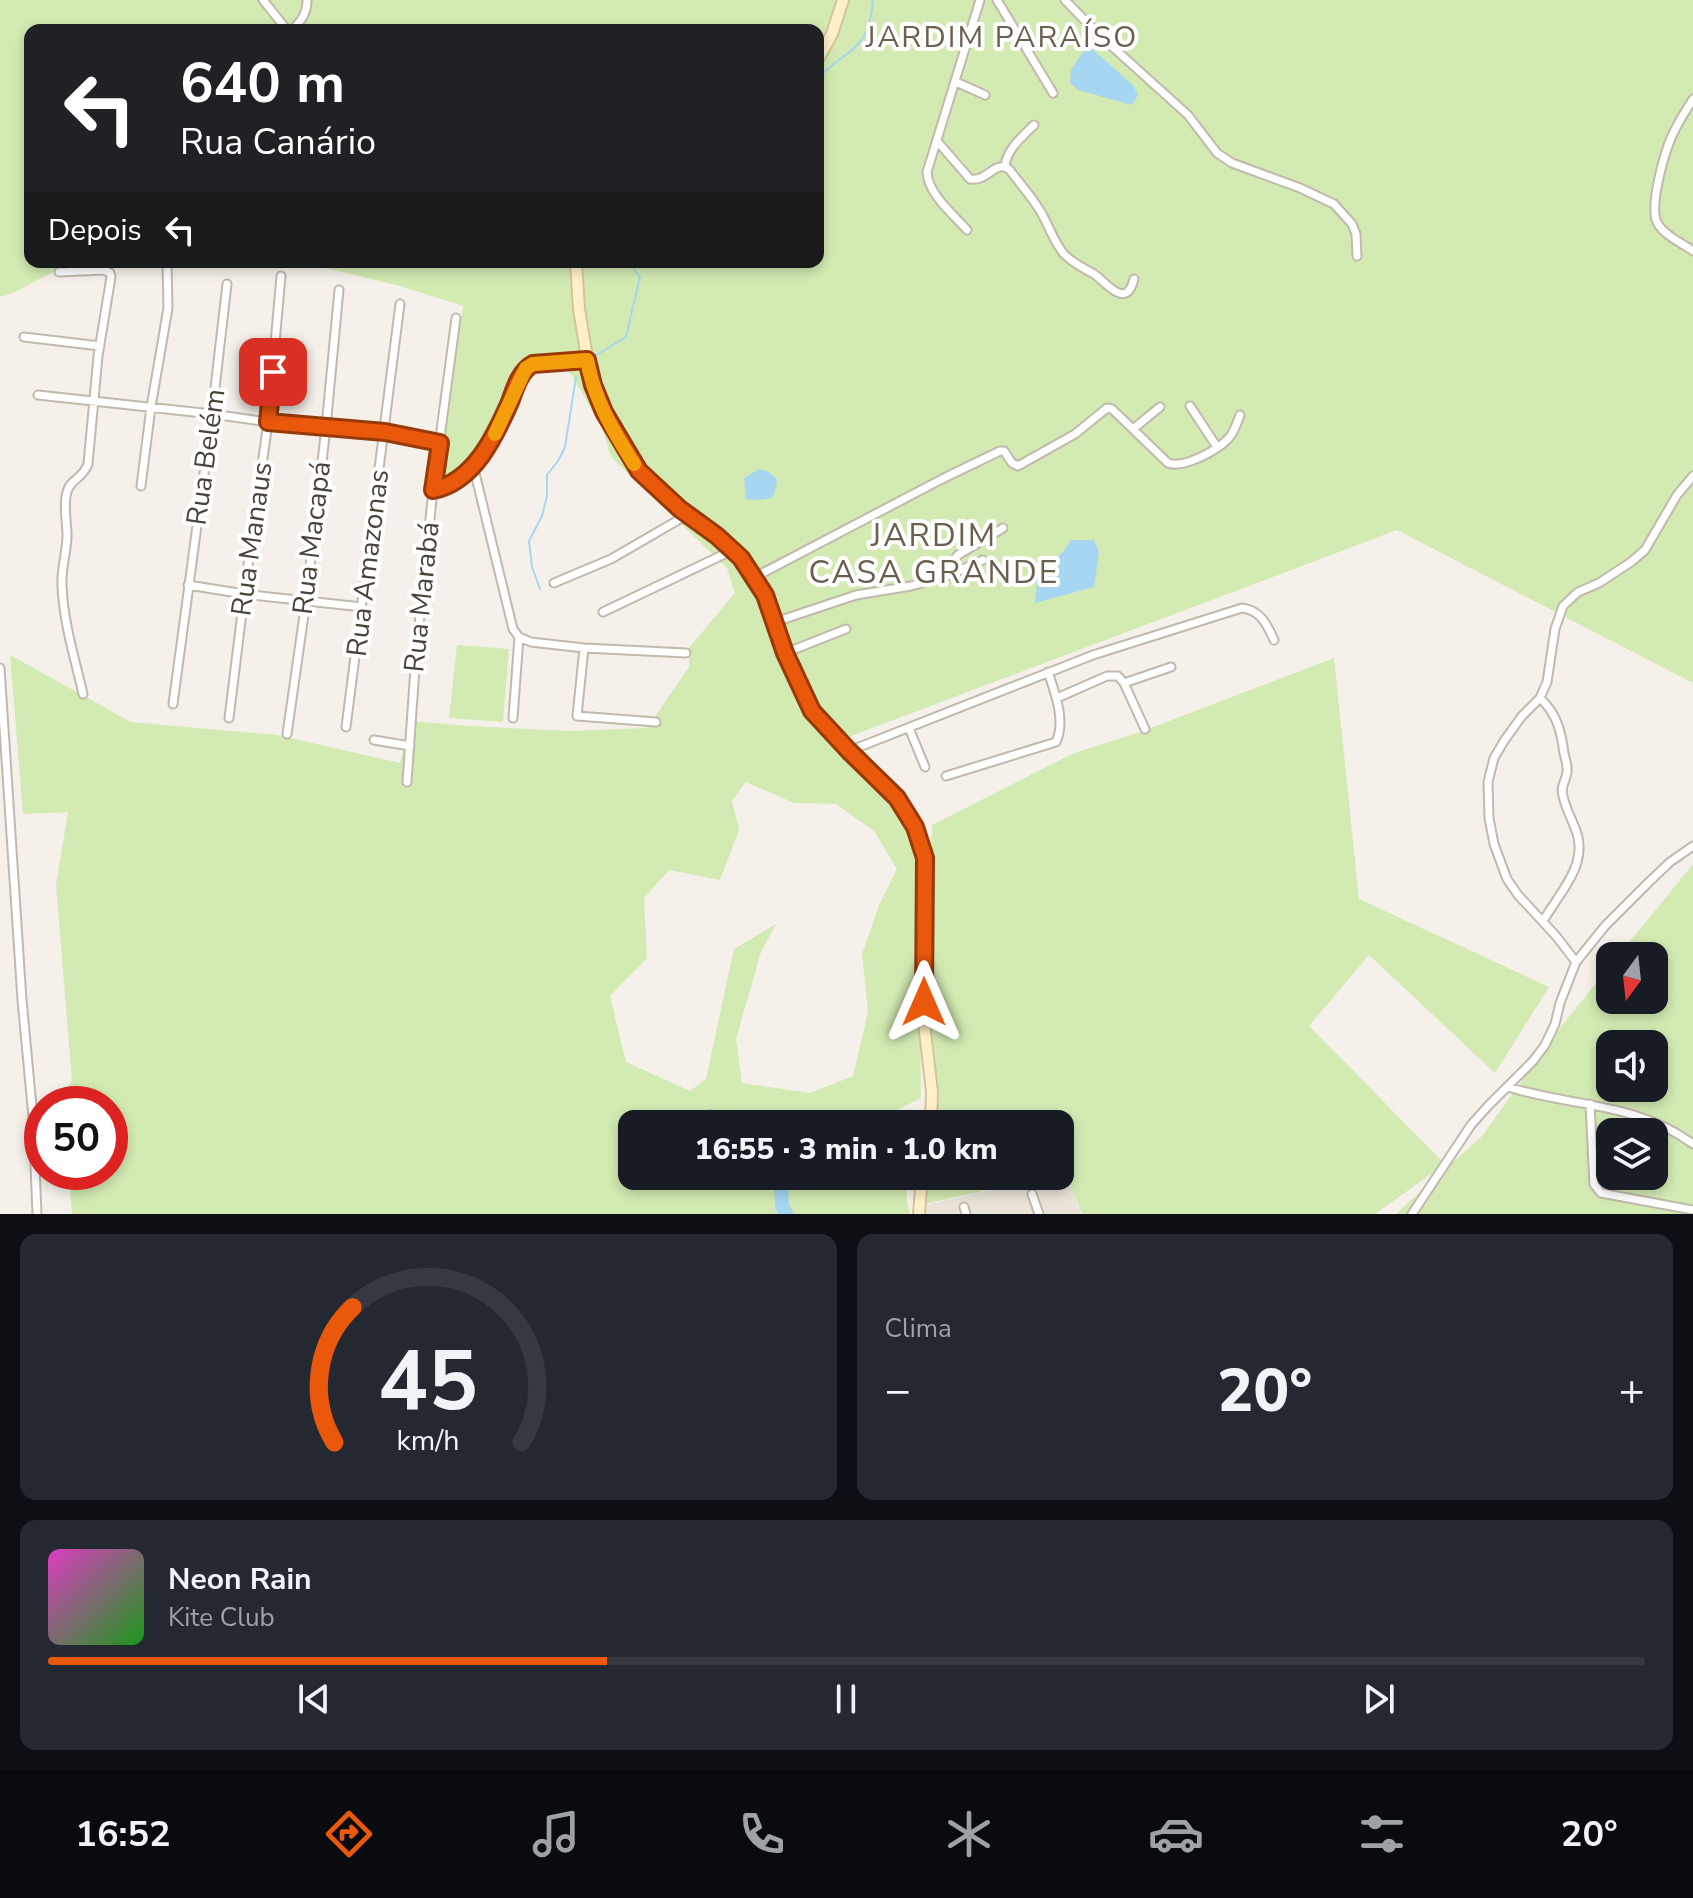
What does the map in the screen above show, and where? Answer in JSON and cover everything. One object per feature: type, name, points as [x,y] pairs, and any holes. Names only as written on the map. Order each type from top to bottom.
[{"type":"main road","points":[[824,48],[843,0]]},
{"type":"main road","points":[[576,268],[579,309],[593,385],[604,412],[639,471],[687,515],[733,550],[755,577],[812,711],[886,786],[905,808],[915,827],[925,858],[924,1023],[931,1110]]},
{"type":"main road","points":[[919,1214],[921,1190]]},
{"type":"street","points":[[263,0],[284,24]]},
{"type":"street","points":[[297,24],[303,20],[307,0]]},
{"type":"street","points":[[967,230],[934,191],[927,177],[980,0]]},
{"type":"street","points":[[997,0],[1053,93]]},
{"type":"street","points":[[1065,0],[1188,115],[1217,153],[1232,163],[1334,204],[1352,224],[1356,234],[1357,256]]},
{"type":"street","points":[[956,82],[985,95]]},
{"type":"street","points":[[1693,99],[1671,139],[1654,211],[1657,223],[1666,233],[1693,251]]},
{"type":"street","points":[[1034,125],[1011,150],[1005,166],[1035,203],[1059,247],[1072,262],[1093,273],[1117,293],[1131,288],[1134,279]]},
{"type":"street","points":[[937,141],[970,179],[981,179],[1005,166]]},
{"type":"street","points":[[141,486],[168,308],[167,268]]},
{"type":"street","points":[[59,272],[104,270],[111,277],[85,471],[67,489],[67,540],[62,573],[65,610],[83,694]]},
{"type":"street","name":"Rua Manaus","points":[[229,718],[268,422],[281,276]]},
{"type":"street","name":"Rua Belém","points":[[173,704],[227,284]]},
{"type":"street","name":"Rua Macapá","points":[[287,734],[306,601],[339,290]]},
{"type":"street","name":"Rua Amazonas","points":[[346,727],[400,304]]},
{"type":"street","name":"Rua Marabá","points":[[407,782],[433,490],[456,318]]},
{"type":"street","points":[[24,337],[100,346]]},
{"type":"street","points":[[433,490],[450,485],[489,447],[526,368],[533,364],[587,360]]},
{"type":"street","points":[[38,395],[268,422],[385,432],[440,443]]},
{"type":"street","points":[[1190,406],[1217,447]]},
{"type":"street","points":[[1133,429],[1160,407]]},
{"type":"street","points":[[755,577],[1000,451],[1018,466],[1075,434],[1107,408],[1112,409],[1168,463],[1175,465],[1191,461],[1231,437],[1240,415]]},
{"type":"street","points":[[473,465],[513,629],[519,637],[531,642],[584,648],[686,653]]},
{"type":"street","points":[[1576,962],[1507,879],[1489,818],[1488,782],[1494,758],[1504,741],[1540,698],[1547,682],[1555,629],[1563,606],[1578,592],[1599,583],[1645,550],[1677,495],[1693,476]]},
{"type":"street","points":[[554,583],[611,559],[687,515]]},
{"type":"street","points":[[940,578],[958,555],[1003,528]]},
{"type":"street","points":[[603,612],[733,550]]},
{"type":"street","points":[[775,622],[856,595],[940,578],[983,560]]},
{"type":"street","points":[[188,585],[362,607]]},
{"type":"street","points":[[849,751],[1048,672],[1156,633],[1242,608],[1259,614],[1274,640]]},
{"type":"street","points":[[785,653],[846,629]]},
{"type":"street","points":[[513,718],[519,637]]},
{"type":"street","points":[[584,648],[577,716],[656,722]]},
{"type":"street","points":[[1124,683],[1171,667]]},
{"type":"street","points":[[0,668],[33,1117],[37,1214]]},
{"type":"street","points":[[946,776],[1056,742],[1059,711],[1048,672]]},
{"type":"street","points":[[1057,698],[1107,676],[1118,676],[1145,729]]},
{"type":"street","points":[[1540,698],[1549,706],[1560,728],[1567,772],[1562,786],[1563,798],[1578,832],[1579,851],[1573,873],[1543,921]]},
{"type":"street","points":[[909,728],[925,767]]},
{"type":"street","points":[[374,740],[410,746]]},
{"type":"street","points":[[1412,1214],[1471,1125],[1545,1045],[1576,962],[1605,926],[1649,882],[1693,846]]},
{"type":"street","points":[[1508,1087],[1617,1109],[1668,1128],[1693,1144]]},
{"type":"street","points":[[1590,1104],[1594,1184],[1601,1193],[1693,1210]]},
{"type":"street","points":[[1032,1194],[1039,1214]]},
{"type":"shaded area","points":[[992,1190],[1072,1190],[1081,1214],[925,1214],[923,1206]]},
{"type":"green space","points":[[0,0],[1693,0],[1693,683],[1397,530],[835,742],[902,811],[917,845],[921,1098],[897,1110],[618,1110],[618,1190],[907,1190],[910,1214],[72,1214],[70,1190],[128,1190],[128,1086],[69,1086],[72,1081],[56,885],[68,812],[23,814],[10,655],[131,722],[277,735],[400,763],[411,721],[570,731],[647,728],[689,667],[689,648],[735,593],[727,568],[611,457],[602,428],[572,375],[556,361],[518,363],[488,438],[451,480],[438,483],[463,306],[400,286],[326,268],[824,268],[824,24],[24,24],[24,268],[61,268],[0,297]],"holes":[[[746,782],[794,803],[836,804],[874,831],[897,869],[879,905],[862,954],[868,1012],[853,1076],[810,1093],[742,1083],[736,1039],[761,952],[776,924],[734,949],[706,1079],[690,1091],[626,1062],[610,996],[647,958],[644,898],[669,870],[720,880],[739,830],[732,801]]]},
{"type":"green space","points":[[457,645],[509,649],[503,722],[449,718]]},
{"type":"green space","points":[[1334,658],[1359,899],[1549,987],[1495,1073],[1369,955],[1309,1026],[1445,1164],[1375,1214],[1082,1214],[1072,1190],[1074,1110],[927,1110],[932,825],[1072,754],[1140,732]]},
{"type":"green space","points":[[1693,864],[1693,1214],[1396,1214],[1482,1136],[1596,983],[1596,1014],[1668,1014],[1668,942],[1629,942]]},
{"type":"green space","points":[[924,1190],[988,1190],[924,1204]]},
{"type":"water","points":[[1087,46],[1133,85],[1138,95],[1132,105],[1078,90],[1070,83],[1071,70]]},
{"type":"water","points":[[759,469],[777,479],[772,498],[746,499],[744,478]]},
{"type":"water","points":[[1071,540],[1094,540],[1099,552],[1094,587],[1035,603],[1037,584],[1032,568],[1041,561],[1046,566],[1062,553]]},
{"type":"waterway","points":[[824,73],[862,40],[871,17],[873,0]]},
{"type":"waterway","points":[[596,355],[626,337],[640,277],[633,268]]},
{"type":"waterway","points":[[540,589],[532,567],[529,541],[542,516],[547,496],[547,475],[565,447],[576,377]]},
{"type":"waterway","points":[[781,1190],[786,1214]]},
{"type":"slow traffic","points":[[495,434],[526,368],[533,364],[587,360],[604,412],[634,464]]},
{"type":"district","name":"JARDIM PARAÍSO","points":[[1002,37]]},
{"type":"district","name":"JARDIM CASA GRANDE","points":[[934,554]]},
{"type":"route","points":[[273,372],[268,422],[385,432],[440,443],[433,490],[450,485],[484,454],[526,368],[533,364],[587,360],[604,412],[639,471],[661,493],[741,558],[765,595],[785,653],[812,711],[897,798],[915,827],[925,858],[924,1002]]}]
